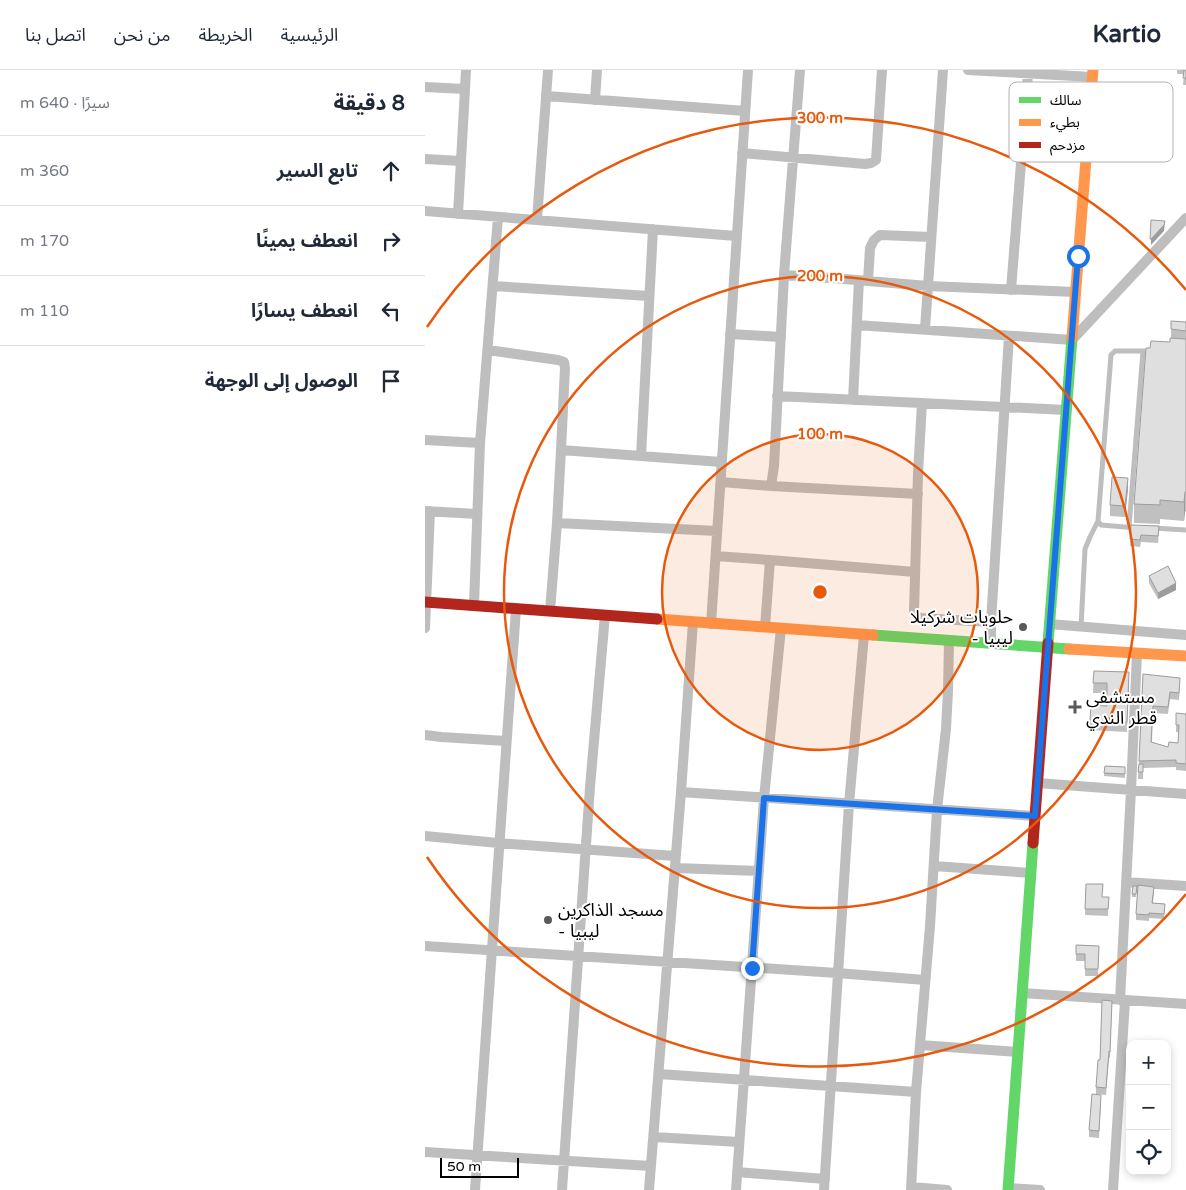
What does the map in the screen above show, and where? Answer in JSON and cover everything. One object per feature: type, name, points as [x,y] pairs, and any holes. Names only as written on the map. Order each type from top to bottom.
[{"type":"main road","points":[[1008,1189],[1049,624],[1086,162]]},
{"type":"main road","points":[[425,602],[864,635],[1186,656]]},
{"type":"street","points":[[458,214],[467,70]]},
{"type":"street","points":[[537,220],[548,70]]},
{"type":"street","points":[[595,100],[597,70]]},
{"type":"street","points":[[711,624],[748,70]]},
{"type":"street","points":[[771,486],[774,466],[784,275],[800,70]]},
{"type":"street","points":[[742,153],[871,163],[875,160],[882,70]]},
{"type":"street","points":[[925,329],[943,70]]},
{"type":"street","points":[[968,70],[1029,74],[1093,74]]},
{"type":"street","points":[[1028,82],[1029,74]]},
{"type":"street","points":[[425,87],[465,89]]},
{"type":"street","points":[[547,96],[745,111]]},
{"type":"street","points":[[425,159],[461,161]]},
{"type":"street","points":[[1011,290],[1022,162]]},
{"type":"street","points":[[425,211],[736,236]]},
{"type":"street","points":[[474,605],[480,443],[498,217]]},
{"type":"street","points":[[857,325],[1072,340],[1186,218]]},
{"type":"street","points":[[641,456],[653,229]]},
{"type":"street","points":[[853,400],[857,325],[870,248],[874,240],[880,235],[931,237]]},
{"type":"street","points":[[784,275],[927,286],[1075,292]]},
{"type":"street","points":[[493,286],[649,296]]},
{"type":"street","points":[[730,334],[781,337]]},
{"type":"street","points":[[991,643],[1009,336]]},
{"type":"street","points":[[488,350],[558,360],[563,362],[565,368],[557,523],[550,612]]},
{"type":"street","points":[[777,396],[1066,410]]},
{"type":"street","points":[[922,403],[914,612],[921,618],[991,622]]},
{"type":"street","points":[[425,440],[480,443]]},
{"type":"street","points":[[561,450],[721,462]]},
{"type":"street","points":[[721,482],[918,494]]},
{"type":"street","points":[[425,628],[428,511],[477,514]]},
{"type":"street","points":[[557,523],[717,531]]},
{"type":"street","points":[[716,556],[915,572]]},
{"type":"street","points":[[765,627],[770,560]]},
{"type":"street","points":[[475,1190],[516,608]]},
{"type":"street","points":[[562,1190],[590,786],[605,615]]},
{"type":"street","points":[[649,1190],[693,622]]},
{"type":"street","points":[[1049,624],[1186,636]]},
{"type":"street","points":[[736,1190],[764,798],[781,628]]},
{"type":"street","points":[[824,1190],[849,804],[864,635]]},
{"type":"street","points":[[947,1190],[912,1189],[916,1092],[937,810],[946,729],[949,641]]},
{"type":"street","points":[[1113,1190],[1137,653]]},
{"type":"street","points":[[425,735],[506,741]]},
{"type":"street","points":[[1037,783],[1186,794]]},
{"type":"street","points":[[681,792],[1035,816]]},
{"type":"street","points":[[425,836],[675,856]]},
{"type":"street","points":[[934,866],[1031,873]]},
{"type":"street","points":[[675,868],[759,871]]},
{"type":"street","points":[[1126,882],[1186,886]]},
{"type":"street","points":[[425,946],[925,980]]},
{"type":"street","points":[[1022,993],[1186,1004]]},
{"type":"street","points":[[920,1045],[1018,1052]]},
{"type":"street","points":[[659,1074],[916,1092]]},
{"type":"street","points":[[654,1137],[739,1142]]},
{"type":"street","points":[[425,1152],[651,1166]]},
{"type":"street","points":[[737,1172],[825,1179]]},
{"type":"street","points":[[1008,1189],[1040,1190]]},
{"type":"lane","points":[[1081,627],[1085,549],[1098,521],[1111,355],[1115,351],[1154,351]]},
{"type":"lane","points":[[1129,527],[1143,351]]},
{"type":"lane","points":[[1098,521],[1101,525],[1139,528]]},
{"type":"lane","points":[[1148,528],[1186,530]]},
{"type":"building","points":[[1184,70],[1186,70],[1186,78],[1183,78]]},
{"type":"building","points":[[1151,220],[1165,221],[1164,225],[1150,239]]},
{"type":"building","points":[[1171,321],[1186,322],[1186,331],[1171,329]]},
{"type":"building","points":[[1170,338],[1186,339],[1186,492],[1184,502],[1160,500],[1160,505],[1134,504],[1146,348],[1150,348],[1151,341],[1170,342]]},
{"type":"building","points":[[1112,477],[1128,478],[1125,506],[1110,505]]},
{"type":"building","points":[[1131,525],[1159,526],[1158,536],[1141,535],[1140,540],[1130,539]]},
{"type":"building","points":[[1168,566],[1176,583],[1158,593],[1149,576]]},
{"type":"building","points":[[1094,671],[1129,672],[1127,722],[1090,720],[1091,705],[1107,706],[1107,683],[1093,683]]},
{"type":"building","points":[[1143,674],[1180,678],[1179,693],[1170,692],[1168,707],[1153,706],[1151,742],[1168,747],[1169,742],[1178,743],[1179,725],[1176,725],[1176,713],[1186,714],[1186,764],[1176,763],[1176,760],[1139,761]]},
{"type":"building","points":[[1139,764],[1143,764],[1143,772],[1138,772]]},
{"type":"building","points":[[1105,766],[1125,767],[1125,774],[1104,773]]},
{"type":"building","points":[[1086,884],[1103,884],[1102,897],[1109,897],[1108,909],[1085,909]]},
{"type":"building","points":[[1138,885],[1154,887],[1152,903],[1165,904],[1164,914],[1136,914]]},
{"type":"building","points":[[1133,886],[1137,886],[1136,894],[1132,894]]},
{"type":"building","points":[[1076,945],[1099,946],[1098,969],[1085,969],[1085,954],[1076,954]]},
{"type":"building","points":[[1102,1000],[1112,1001],[1110,1052],[1106,1088],[1096,1087],[1098,1060],[1100,1060]]},
{"type":"building","points":[[1092,1094],[1101,1095],[1099,1131],[1089,1130]]},
{"type":"traffic: fast","points":[[1048,643],[1072,338]]},
{"type":"traffic: fast","points":[[873,635],[1069,649]]},
{"type":"traffic: fast","points":[[1008,1190],[1033,843]]},
{"type":"traffic: slow","points":[[1092,82],[1093,70]]},
{"type":"traffic: slow","points":[[1072,338],[1086,162]]},
{"type":"traffic: slow","points":[[657,619],[873,635]]},
{"type":"traffic: slow","points":[[1069,649],[1186,656]]},
{"type":"traffic: jam","points":[[425,602],[657,619]]},
{"type":"traffic: jam","points":[[1033,843],[1048,643]]},
{"type":"place","name":"حلويات شركيلا - ليبيا","points":[[1023,627]]},
{"type":"place","name":"مستشفى قطر الندي","points":[[1075,707]]},
{"type":"place","name":"مسجد الذاكرين - ليبيا","points":[[548,920]]},
{"type":"route","points":[[752,968],[764,798],[1035,816],[1078,256]]}]
